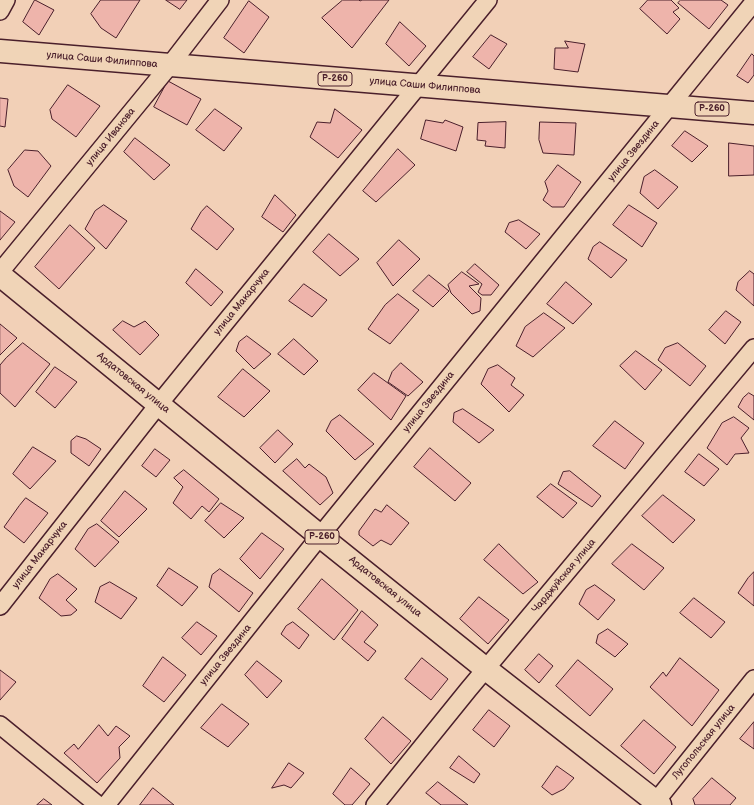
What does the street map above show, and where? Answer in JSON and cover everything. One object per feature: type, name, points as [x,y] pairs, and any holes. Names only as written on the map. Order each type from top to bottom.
[{"type":"highway","name":"улица Саши Филиппова","points":[[0,51],[170,66],[754,112]]},
{"type":"highway","name":"Ардатовская улица","points":[[0,275],[320,536],[656,804]]},
{"type":"street","points":[[0,11],[6,0]]},
{"type":"street","name":"улица Иванова","points":[[0,272],[170,66],[220,0]]},
{"type":"street","name":"улица Макарчука","points":[[0,606],[158,404],[488,0]]},
{"type":"street","name":"улица Звездина","points":[[106,805],[320,536],[754,2]]},
{"type":"street","name":"Чарджуйская улица","points":[[375,805],[486,669],[754,348]]},
{"type":"street","name":"Лугопольская улица","points":[[656,804],[754,679]]},
{"type":"street","points":[[0,725],[98,805]]},
{"type":"building","points":[[35,0],[54,10],[39,35],[23,22]]},
{"type":"building","points":[[101,0],[140,0],[116,38],[101,28],[91,14]]},
{"type":"building","points":[[166,0],[187,0],[180,9]]},
{"type":"building","points":[[343,0],[389,0],[352,48],[322,18]]},
{"type":"building","points":[[648,0],[671,0],[679,8],[673,12],[680,19],[667,34],[640,9]]},
{"type":"building","points":[[681,0],[721,0],[728,5],[709,29],[678,3]]},
{"type":"building","points":[[249,1],[269,17],[244,53],[224,38]]},
{"type":"building","points":[[400,22],[426,46],[409,66],[386,44]]},
{"type":"building","points":[[491,35],[507,44],[489,69],[473,57]]},
{"type":"building","points":[[565,41],[585,44],[578,72],[554,69],[555,48],[568,48]]},
{"type":"building","points":[[752,54],[754,56],[754,75],[748,83],[737,76]]},
{"type":"building","points":[[168,81],[201,99],[187,125],[154,107]]},
{"type":"building","points":[[68,85],[100,106],[76,137],[52,119],[50,110]]},
{"type":"building","points":[[0,98],[8,99],[5,127],[0,126]]},
{"type":"building","points":[[215,109],[242,128],[224,151],[196,130]]},
{"type":"building","points":[[335,109],[362,130],[338,158],[310,137],[317,122],[330,123]]},
{"type":"building","points":[[426,120],[443,123],[445,120],[463,127],[456,151],[421,139]]},
{"type":"building","points":[[506,122],[505,148],[485,146],[486,141],[477,140],[478,123]]},
{"type":"building","points":[[540,122],[576,123],[574,155],[543,153],[539,140]]},
{"type":"building","points":[[685,131],[708,146],[692,162],[672,146]]},
{"type":"building","points":[[135,138],[170,165],[154,180],[124,152]]},
{"type":"building","points":[[729,143],[754,146],[754,175],[729,176]]},
{"type":"building","points":[[398,149],[415,165],[376,202],[363,191]]},
{"type":"building","points":[[25,150],[38,151],[51,166],[28,197],[14,186],[8,170]]},
{"type":"building","points":[[558,165],[581,182],[564,207],[552,207],[543,200],[548,191],[545,182]]},
{"type":"building","points":[[655,170],[678,187],[658,209],[640,193],[644,177]]},
{"type":"building","points":[[275,195],[296,215],[283,232],[262,217]]},
{"type":"building","points":[[104,205],[127,221],[106,249],[85,229],[95,211]]},
{"type":"building","points":[[629,205],[657,223],[642,247],[613,225]]},
{"type":"building","points":[[207,206],[234,229],[217,250],[191,229],[201,212]]},
{"type":"building","points":[[0,211],[15,222],[0,240]]},
{"type":"building","points":[[519,220],[540,234],[526,249],[505,232],[509,223]]},
{"type":"building","points":[[70,225],[95,248],[59,289],[35,267]]},
{"type":"building","points":[[329,234],[359,259],[340,276],[313,252]]},
{"type":"building","points":[[399,240],[420,259],[393,286],[377,263]]},
{"type":"building","points":[[600,242],[627,260],[611,278],[588,259],[593,247]]},
{"type":"building","points":[[475,264],[499,285],[491,295],[482,295],[478,292],[482,284],[467,272]]},
{"type":"building","points":[[196,269],[223,292],[211,306],[186,283]]},
{"type":"building","points":[[750,271],[754,274],[754,306],[736,290],[738,282]]},
{"type":"building","points":[[462,272],[479,284],[469,286],[481,298],[480,311],[472,314],[451,293],[448,285]]},
{"type":"building","points":[[429,275],[449,291],[433,307],[413,291]]},
{"type":"building","points":[[566,282],[592,304],[573,324],[547,304]]},
{"type":"building","points":[[304,284],[327,300],[312,317],[289,301]]},
{"type":"building","points":[[398,294],[419,310],[390,344],[368,329],[385,305]]},
{"type":"building","points":[[726,311],[741,322],[725,344],[709,330]]},
{"type":"building","points":[[544,313],[565,328],[533,357],[516,346],[525,327]]},
{"type":"building","points":[[123,321],[134,327],[145,321],[159,335],[140,355],[113,330]]},
{"type":"building","points":[[0,324],[17,338],[0,355]]},
{"type":"building","points":[[247,336],[271,354],[254,369],[236,351],[239,342]]},
{"type":"building","points":[[294,339],[318,361],[304,375],[278,354]]},
{"type":"building","points":[[23,343],[50,364],[15,407],[0,393],[0,365]]},
{"type":"building","points":[[678,343],[706,366],[690,386],[658,360],[665,348]]},
{"type":"building","points":[[636,351],[662,370],[645,390],[620,366]]},
{"type":"building","points":[[401,363],[423,382],[408,396],[388,382],[392,372]]},
{"type":"building","points":[[498,365],[515,378],[511,385],[524,395],[509,412],[481,384],[488,369]]},
{"type":"building","points":[[55,367],[77,382],[55,408],[36,392]]},
{"type":"building","points":[[243,369],[270,391],[244,417],[218,397]]},
{"type":"building","points":[[374,373],[406,396],[391,420],[358,390]]},
{"type":"building","points":[[749,393],[754,396],[754,420],[738,407],[743,398]]},
{"type":"building","points":[[463,409],[494,430],[479,443],[453,422],[454,413]]},
{"type":"building","points":[[340,415],[374,444],[355,460],[326,431],[331,421]]},
{"type":"building","points":[[734,417],[749,428],[741,438],[749,453],[735,454],[727,465],[707,448],[722,423]]},
{"type":"building","points":[[615,421],[644,443],[625,469],[593,446]]},
{"type":"building","points":[[278,430],[293,444],[275,463],[260,448]]},
{"type":"building","points":[[77,436],[86,439],[101,449],[89,466],[71,453],[71,441]]},
{"type":"building","points":[[33,447],[56,461],[30,489],[13,474]]},
{"type":"building","points":[[430,448],[471,483],[455,501],[414,467]]},
{"type":"building","points":[[155,449],[170,460],[156,477],[142,466]]},
{"type":"building","points":[[699,454],[719,469],[704,486],[685,472]]},
{"type":"building","points":[[297,459],[305,468],[309,464],[326,477],[333,493],[320,505],[283,471]]},
{"type":"building","points":[[184,470],[219,499],[209,512],[202,506],[191,519],[173,503],[183,487],[174,478]]},
{"type":"building","points":[[570,471],[601,496],[592,507],[558,484],[563,472]]},
{"type":"building","points":[[551,484],[577,503],[563,518],[537,497]]},
{"type":"building","points":[[125,491],[147,509],[119,537],[101,521]]},
{"type":"building","points":[[663,495],[695,520],[673,543],[642,516]]},
{"type":"building","points":[[26,498],[48,513],[24,543],[4,527]]},
{"type":"building","points":[[221,503],[244,518],[224,538],[205,521]]},
{"type":"building","points":[[387,505],[409,523],[391,545],[381,540],[373,546],[359,535],[359,531],[375,509],[381,512]]},
{"type":"building","points":[[97,524],[119,542],[95,567],[75,549],[88,529]]},
{"type":"building","points":[[262,533],[284,549],[260,579],[240,559]]},
{"type":"building","points":[[499,544],[538,582],[523,594],[484,560]]},
{"type":"building","points":[[632,544],[664,568],[644,590],[612,564]]},
{"type":"building","points":[[169,568],[198,587],[182,606],[157,586]]},
{"type":"building","points":[[220,569],[253,593],[239,612],[209,587],[212,575]]},
{"type":"building","points":[[754,572],[754,606],[738,593]]},
{"type":"building","points":[[58,574],[77,589],[66,600],[77,610],[71,615],[61,616],[39,598],[50,579]]},
{"type":"building","points":[[322,579],[358,610],[334,640],[298,609]]},
{"type":"building","points":[[110,582],[137,598],[121,619],[95,602],[100,587]]},
{"type":"building","points":[[595,585],[615,600],[598,620],[579,604],[586,590]]},
{"type":"building","points":[[479,597],[509,620],[488,644],[460,619]]},
{"type":"building","points":[[694,598],[725,622],[711,638],[680,613]]},
{"type":"building","points":[[362,611],[378,625],[364,642],[376,651],[368,661],[342,639]]},
{"type":"building","points":[[197,622],[217,636],[201,655],[182,638]]},
{"type":"building","points":[[293,622],[309,635],[299,649],[281,634],[286,626]]},
{"type":"building","points":[[608,629],[628,644],[615,657],[596,643],[598,635]]},
{"type":"building","points":[[539,654],[553,666],[539,683],[525,670]]},
{"type":"building","points":[[163,657],[186,675],[164,702],[143,686]]},
{"type":"building","points":[[422,658],[448,679],[431,700],[405,679]]},
{"type":"building","points":[[680,658],[719,690],[692,726],[650,687],[663,672],[666,676]]},
{"type":"building","points":[[578,660],[613,689],[590,716],[556,686]]},
{"type":"building","points":[[257,661],[282,681],[267,698],[245,675]]},
{"type":"building","points":[[0,670],[16,682],[0,700]]},
{"type":"building","points":[[222,704],[249,724],[228,747],[201,728]]},
{"type":"building","points":[[489,710],[510,726],[494,747],[473,730]]},
{"type":"building","points":[[383,717],[411,741],[391,764],[365,739]]},
{"type":"building","points":[[644,720],[676,747],[654,774],[621,746]]},
{"type":"building","points":[[754,722],[754,749],[740,739]]},
{"type":"building","points":[[99,725],[108,736],[116,726],[130,736],[119,747],[120,758],[97,783],[64,753],[74,744],[78,749]]},
{"type":"building","points":[[459,756],[480,774],[474,783],[450,768]]},
{"type":"building","points":[[289,763],[304,773],[291,788],[284,785],[272,788]]},
{"type":"building","points":[[557,766],[574,778],[564,789],[552,795],[542,787]]},
{"type":"building","points":[[351,768],[370,784],[352,805],[345,805],[333,794]]},
{"type":"building","points":[[712,778],[736,798],[730,805],[695,805],[693,799]]},
{"type":"building","points":[[438,782],[468,805],[441,805],[426,793]]},
{"type":"building","points":[[153,788],[174,805],[140,805]]},
{"type":"building","points":[[44,799],[52,805],[37,805]]}]
